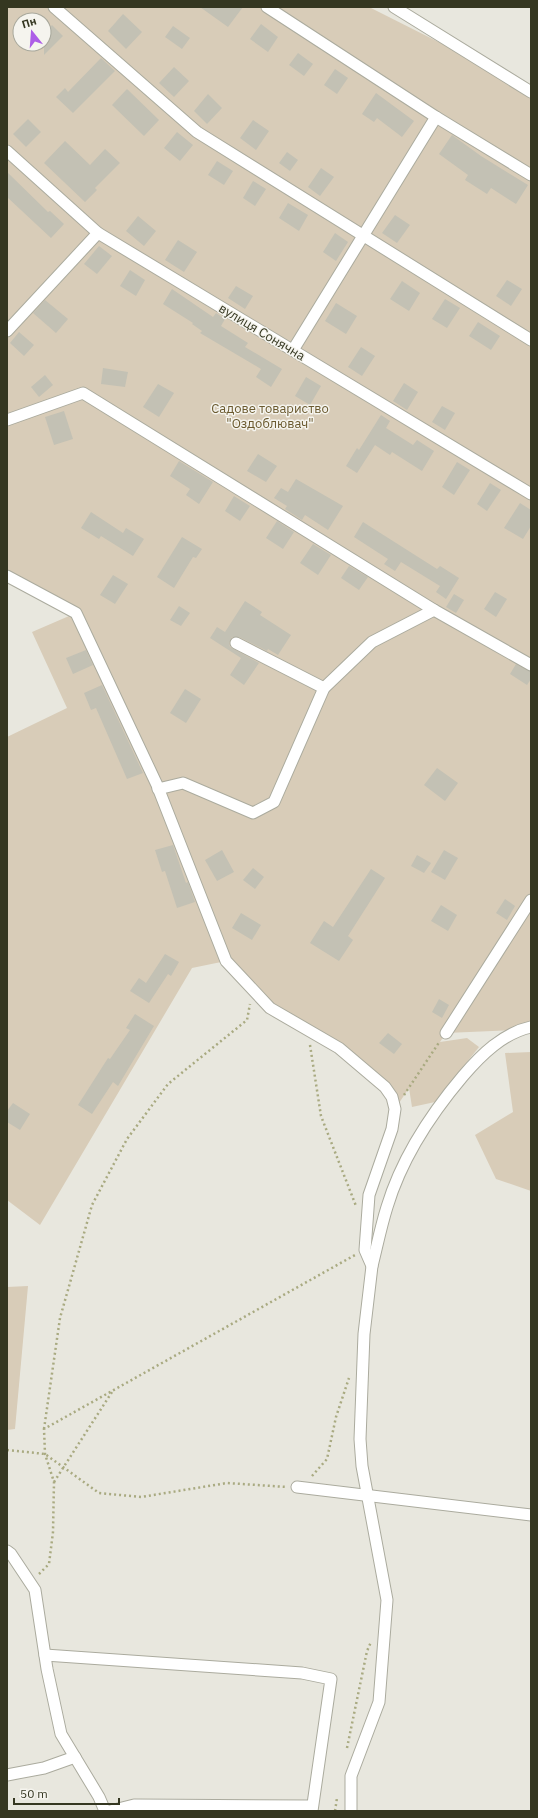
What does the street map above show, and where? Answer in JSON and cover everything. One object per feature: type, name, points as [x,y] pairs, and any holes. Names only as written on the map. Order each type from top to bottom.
[{"type":"street","points":[[54,7],[197,132],[531,340]]},
{"type":"street","points":[[267,7],[436,117],[531,175]]},
{"type":"street","points":[[394,7],[531,92]]},
{"type":"street","points":[[293,350],[436,117]]},
{"type":"street","name":"вулиця Сонячна","points":[[7,151],[98,233],[531,494]]},
{"type":"street","points":[[7,331],[98,233]]},
{"type":"street","points":[[7,420],[83,393],[434,610],[531,665]]},
{"type":"street","points":[[7,576],[76,613],[158,789],[226,961],[270,1008],[339,1048],[385,1087],[392,1097],[395,1109],[392,1129],[369,1195],[365,1250],[372,1266]]},
{"type":"street","points":[[158,789],[183,783],[253,813],[274,802],[324,688],[372,642],[434,610]]},
{"type":"street","points":[[236,643],[324,688]]},
{"type":"street","points":[[446,1033],[531,900]]},
{"type":"street","points":[[351,1811],[352,1776],[379,1702],[387,1600],[369,1496],[362,1466],[360,1439],[364,1334],[372,1266],[387,1206],[410,1150],[429,1119],[460,1080],[492,1047],[518,1030],[531,1027]]},
{"type":"street","points":[[297,1487],[531,1515]]},
{"type":"street","points":[[7,1551],[11,1554],[35,1590],[45,1655],[61,1734],[99,1797],[105,1811]]},
{"type":"street","points":[[45,1655],[302,1672],[331,1679],[312,1809],[134,1805],[110,1811]]},
{"type":"street","points":[[7,1775],[44,1768],[75,1757]]},
{"type":"path","points":[[30,1582],[49,1564],[53,1532],[54,1482],[45,1454],[44,1429],[60,1318],[92,1205],[127,1139],[168,1084],[247,1020],[250,1005],[243,980]]},
{"type":"path","points":[[307,1030],[321,1116],[356,1207]]},
{"type":"path","points":[[395,1109],[446,1033]]},
{"type":"path","points":[[44,1429],[365,1250]]},
{"type":"path","points":[[7,1450],[45,1454],[99,1493],[141,1497],[227,1483],[297,1487],[308,1481],[327,1459],[336,1417],[351,1372]]},
{"type":"path","points":[[54,1482],[113,1391]]},
{"type":"path","points":[[347,1750],[367,1651],[373,1637]]},
{"type":"path","points":[[335,1811],[338,1796]]},
{"type":"green space","name":"Садове товариство \"Оздоблювач\"","points":[[7,7],[369,7],[506,76],[531,92],[531,1027],[518,1030],[446,1033],[440,1042],[467,1038],[479,1047],[435,1102],[412,1107],[409,1088],[395,1109],[392,1097],[339,1048],[270,1008],[226,961],[192,968],[40,1225],[7,1200],[7,737],[67,708],[32,632],[76,613],[7,576]]},
{"type":"green space","points":[[531,1052],[531,1191],[496,1179],[475,1135],[513,1112],[505,1053]]},
{"type":"green space","points":[[28,1286],[15,1429],[7,1430],[7,1287]]},
{"type":"building","points":[[200,7],[243,7],[228,27]]},
{"type":"building","points":[[123,14],[142,32],[126,49],[108,31]]},
{"type":"building","points":[[261,24],[278,37],[268,52],[250,39]]},
{"type":"building","points":[[52,25],[63,36],[52,47]]},
{"type":"building","points":[[173,26],[190,38],[182,49],[165,37]]},
{"type":"building","points":[[298,53],[313,64],[304,76],[289,65]]},
{"type":"building","points":[[101,58],[115,71],[73,113],[56,97],[65,88],[68,92]]},
{"type":"building","points":[[174,67],[189,81],[174,97],[159,83]]},
{"type":"building","points":[[335,69],[348,78],[337,94],[324,85]]},
{"type":"building","points":[[127,89],[159,120],[144,136],[112,105]]},
{"type":"building","points":[[376,93],[414,121],[402,137],[377,118],[374,122],[362,114]]},
{"type":"building","points":[[208,94],[222,108],[207,124],[194,111]]},
{"type":"building","points":[[28,119],[41,132],[26,147],[13,134]]},
{"type":"building","points":[[253,120],[269,131],[256,150],[240,138]]},
{"type":"building","points":[[177,132],[193,145],[180,161],[164,148]]},
{"type":"building","points":[[452,135],[481,156],[528,185],[516,204],[491,188],[487,194],[465,180],[468,175],[439,154]]},
{"type":"building","points":[[65,141],[90,165],[105,149],[120,163],[95,188],[97,190],[85,202],[44,163]]},
{"type":"building","points":[[287,152],[298,160],[290,171],[279,163]]},
{"type":"building","points":[[217,161],[233,171],[224,185],[208,175]]},
{"type":"building","points":[[321,168],[334,177],[320,196],[308,187]]},
{"type":"building","points":[[7,172],[48,212],[50,211],[64,224],[51,238],[7,197]]},
{"type":"building","points":[[253,181],[266,189],[255,206],[243,198]]},
{"type":"building","points":[[288,203],[308,215],[299,231],[279,218]]},
{"type":"building","points":[[395,215],[410,225],[397,243],[382,233]]},
{"type":"building","points":[[138,216],[156,231],[144,246],[126,231]]},
{"type":"building","points":[[335,233],[348,242],[336,261],[323,252]]},
{"type":"building","points":[[178,240],[197,252],[184,272],[165,260]]},
{"type":"building","points":[[99,246],[112,256],[97,274],[84,264]]},
{"type":"building","points":[[130,270],[145,280],[136,296],[120,286]]},
{"type":"building","points":[[507,280],[522,289],[511,306],[496,296]]},
{"type":"building","points":[[402,281],[420,293],[409,311],[390,299]]},
{"type":"building","points":[[236,286],[253,296],[245,309],[228,298]]},
{"type":"building","points":[[172,289],[213,317],[216,313],[225,319],[221,326],[248,343],[245,347],[282,369],[271,387],[256,377],[261,369],[200,333],[202,331],[192,324],[193,323],[163,304]]},
{"type":"building","points":[[445,299],[460,308],[447,328],[432,319]]},
{"type":"building","points":[[45,300],[68,319],[56,333],[33,313]]},
{"type":"building","points":[[336,303],[357,316],[346,334],[325,321]]},
{"type":"building","points":[[478,322],[500,336],[491,350],[469,336]]},
{"type":"building","points":[[19,332],[34,345],[24,356],[10,343]]},
{"type":"building","points":[[361,347],[375,356],[362,376],[348,367]]},
{"type":"building","points":[[103,368],[128,372],[125,387],[101,384]]},
{"type":"building","points":[[45,375],[53,385],[39,397],[31,387]]},
{"type":"building","points":[[306,377],[321,386],[310,405],[295,396]]},
{"type":"building","points":[[404,383],[418,392],[407,410],[393,401]]},
{"type":"building","points":[[158,384],[174,393],[159,417],[143,407]]},
{"type":"building","points":[[442,406],[455,413],[445,430],[432,422]]},
{"type":"building","points":[[64,411],[73,439],[54,445],[45,417]]},
{"type":"building","points":[[381,415],[390,421],[386,428],[413,445],[417,440],[434,451],[422,471],[392,452],[390,455],[375,445],[357,473],[346,466],[357,448],[359,450]]},
{"type":"building","points":[[258,454],[277,466],[266,482],[247,471]]},
{"type":"building","points":[[179,461],[213,482],[199,504],[186,495],[190,489],[170,476]]},
{"type":"building","points":[[457,462],[470,470],[454,495],[442,487]]},
{"type":"building","points":[[296,479],[343,506],[328,530],[305,515],[302,520],[285,509],[287,506],[274,498],[281,488],[288,492]]},
{"type":"building","points":[[490,483],[501,490],[487,511],[477,504]]},
{"type":"building","points":[[234,496],[250,506],[240,521],[225,511]]},
{"type":"building","points":[[520,503],[531,510],[531,526],[523,539],[504,528]]},
{"type":"building","points":[[91,512],[123,533],[126,528],[144,539],[133,556],[101,536],[99,539],[81,528]]},
{"type":"building","points":[[277,521],[294,532],[283,549],[266,538]]},
{"type":"building","points":[[363,522],[437,569],[440,566],[459,578],[446,599],[436,592],[440,586],[401,562],[395,571],[384,564],[388,559],[354,537]]},
{"type":"building","points":[[182,537],[202,549],[196,558],[193,557],[174,588],[157,577]]},
{"type":"building","points":[[313,544],[331,555],[318,575],[300,563]]},
{"type":"building","points":[[349,566],[368,577],[359,590],[341,578]]},
{"type":"building","points":[[113,575],[128,584],[115,604],[100,595]]},
{"type":"building","points":[[495,592],[507,599],[496,617],[484,609]]},
{"type":"building","points":[[454,594],[464,600],[456,613],[446,607]]},
{"type":"building","points":[[245,601],[262,612],[260,615],[291,635],[278,655],[268,649],[267,651],[239,637],[232,637],[229,643],[230,647],[259,663],[244,685],[230,675],[241,658],[210,638],[217,627],[225,632]]},
{"type":"building","points":[[179,606],[190,613],[181,626],[170,620]]},
{"type":"building","points":[[86,650],[93,665],[73,674],[66,658]]},
{"type":"building","points":[[516,664],[531,672],[531,679],[527,685],[510,674]]},
{"type":"building","points":[[102,685],[143,773],[127,779],[96,708],[91,710],[84,693]]},
{"type":"building","points":[[185,689],[201,699],[186,723],[170,713]]},
{"type":"building","points":[[437,768],[458,783],[445,801],[424,785]]},
{"type":"building","points":[[173,845],[186,883],[188,882],[195,902],[177,908],[165,871],[162,872],[155,850]]},
{"type":"building","points":[[222,850],[234,872],[217,881],[205,860]]},
{"type":"building","points":[[444,850],[458,858],[445,880],[431,872]]},
{"type":"building","points":[[417,855],[431,863],[424,873],[411,866]]},
{"type":"building","points":[[253,868],[264,877],[255,889],[243,880]]},
{"type":"building","points":[[371,869],[385,878],[348,936],[353,940],[339,961],[310,943],[324,921],[333,927]]},
{"type":"building","points":[[505,899],[515,906],[507,920],[496,913]]},
{"type":"building","points":[[441,905],[457,915],[448,931],[431,921]]},
{"type":"building","points":[[241,913],[261,925],[252,940],[232,928]]},
{"type":"building","points":[[165,954],[179,962],[171,976],[168,974],[149,1003],[130,991],[139,978],[146,983]]},
{"type":"building","points":[[439,999],[449,1005],[442,1018],[432,1012]]},
{"type":"building","points":[[135,1014],[154,1026],[118,1086],[113,1082],[92,1114],[78,1105],[108,1058],[110,1059],[130,1030],[126,1028]]},
{"type":"building","points":[[388,1033],[402,1044],[394,1054],[379,1043]]},
{"type":"building","points":[[13,1103],[30,1114],[20,1130],[7,1122],[7,1111]]}]
